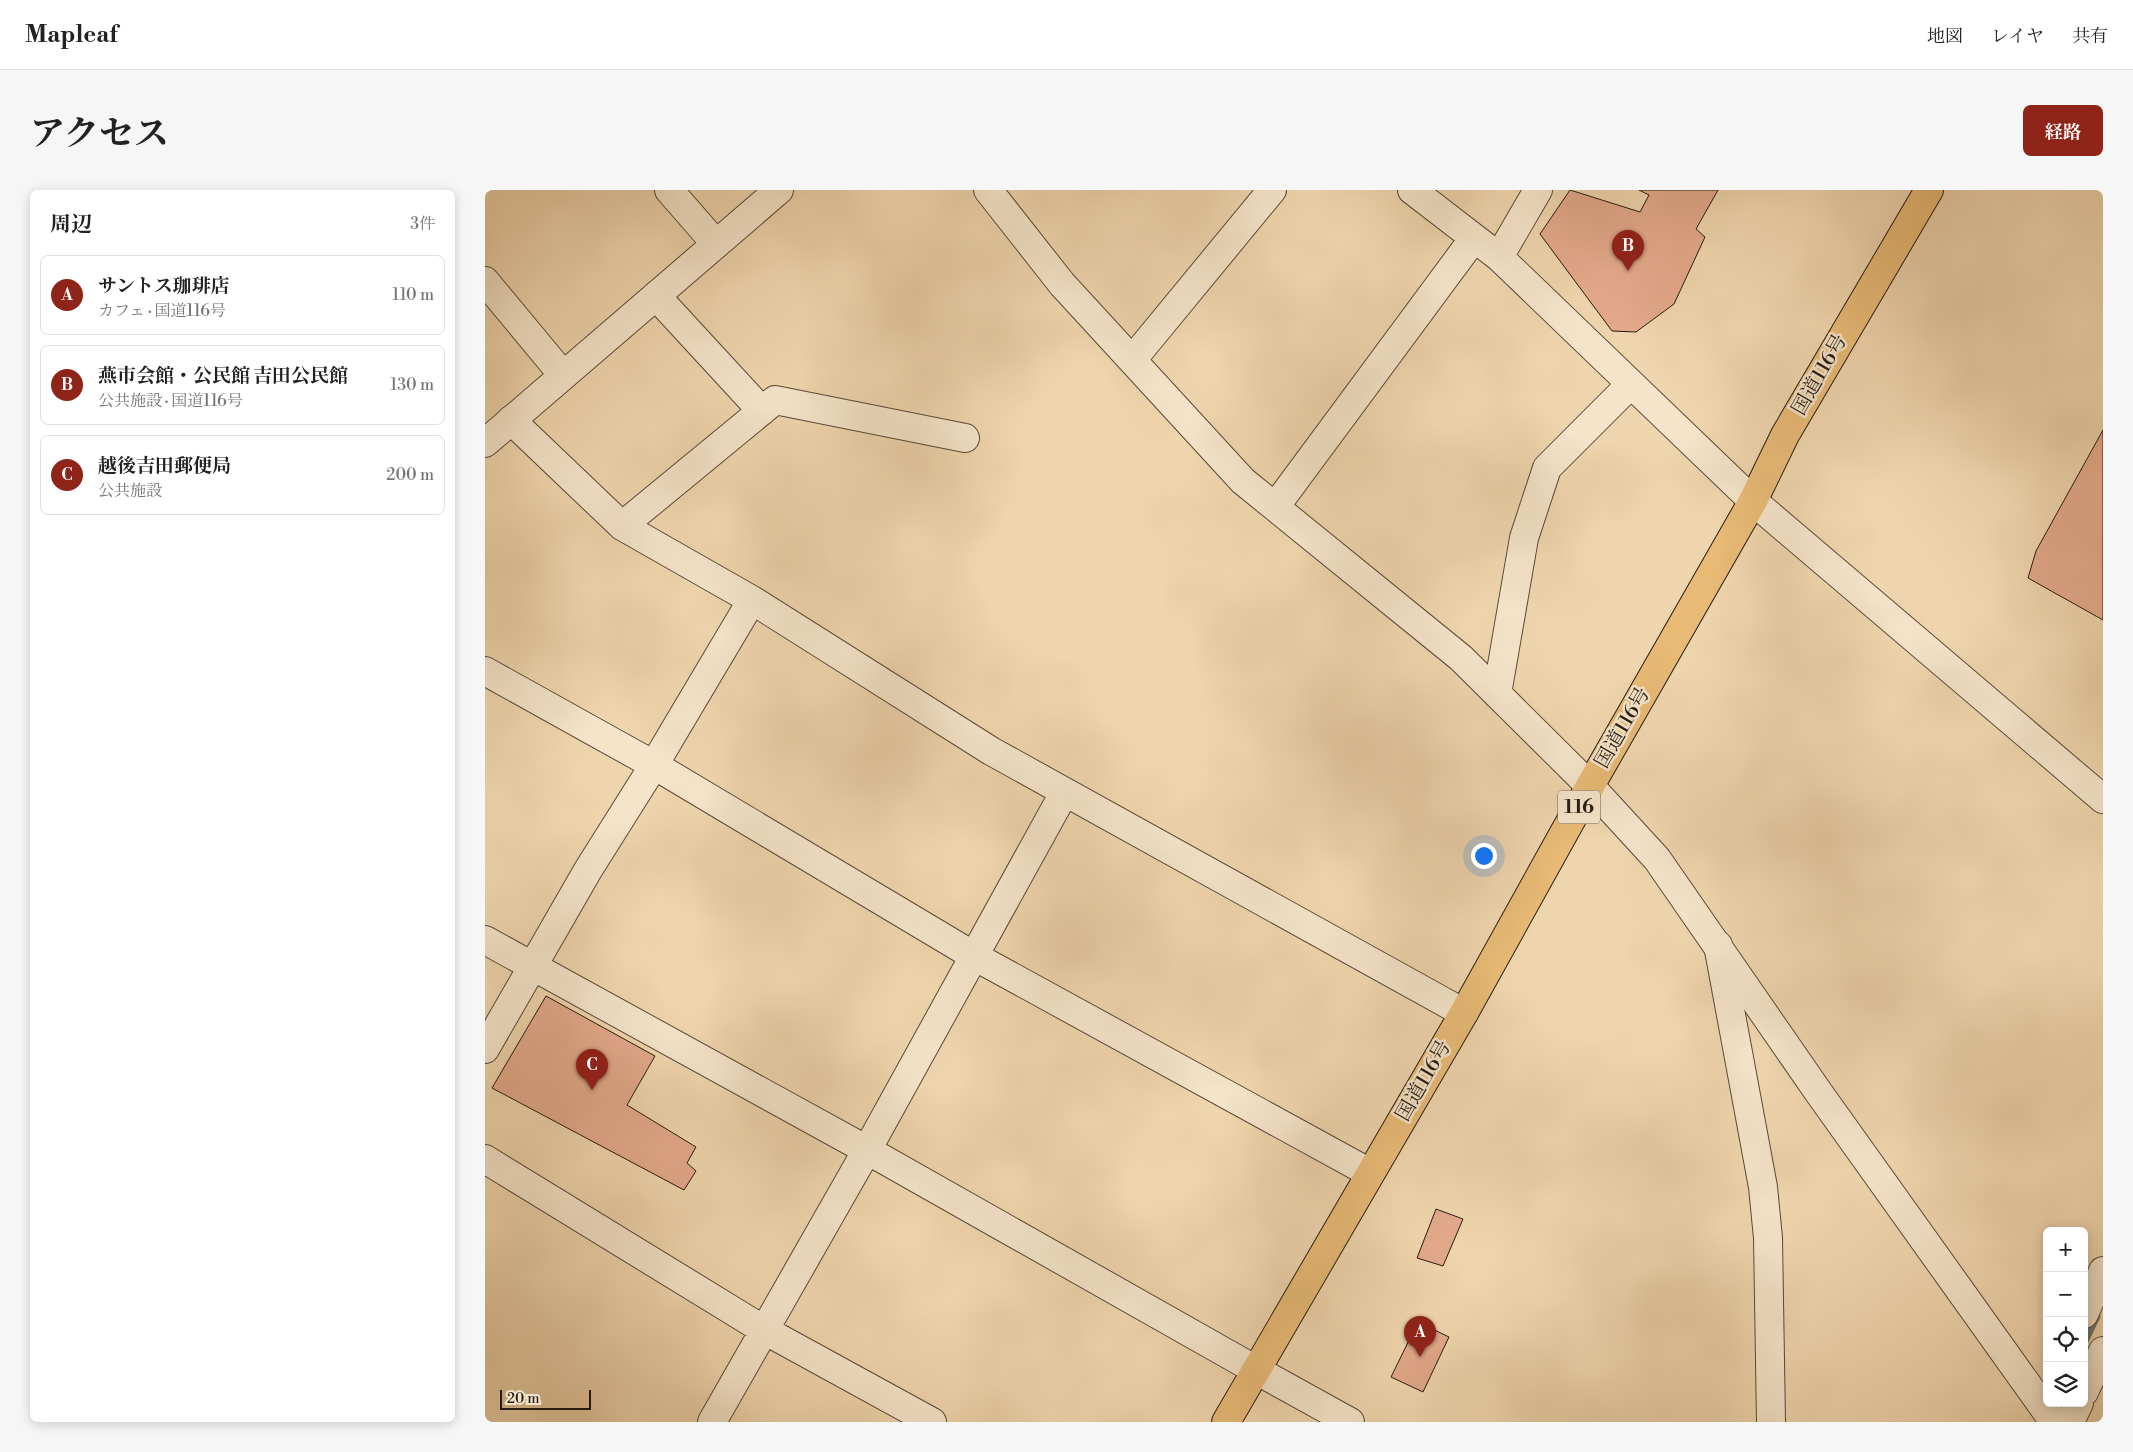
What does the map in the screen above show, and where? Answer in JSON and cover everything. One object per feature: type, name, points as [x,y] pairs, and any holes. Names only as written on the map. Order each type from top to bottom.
[{"type":"highway","name":"国道116号","points":[[1226,1422],[1464,1013],[1590,786],[1753,501],[1785,435],[1929,190]]},
{"type":"street","points":[[669,190],[716,244]]},
{"type":"street","points":[[485,443],[779,190]]},
{"type":"street","points":[[988,190],[1062,284],[1243,481],[1461,658],[1590,786],[1657,859],[1718,944],[1819,1093],[2045,1413]]},
{"type":"street","points":[[1132,360],[1272,190]]},
{"type":"street","points":[[1412,190],[1499,257],[1753,501],[2103,799]]},
{"type":"street","points":[[1499,257],[1538,190]]},
{"type":"street","points":[[1275,507],[1474,238]]},
{"type":"street","points":[[485,281],[563,375]]},
{"type":"street","points":[[656,296],[762,411]]},
{"type":"street","points":[[1497,694],[1524,538],[1547,468],[1631,384]]},
{"type":"street","points":[[621,526],[775,400],[965,438]]},
{"type":"street","points":[[511,420],[621,526],[752,600],[991,750],[1064,793],[1464,1013]]},
{"type":"street","points":[[485,1049],[588,870],[654,765],[752,600]]},
{"type":"street","points":[[485,671],[654,765],[974,956],[1370,1173]]},
{"type":"street","points":[[712,1422],[867,1150],[1064,793]]},
{"type":"street","points":[[485,940],[867,1150],[1351,1422]]},
{"type":"street","points":[[1718,944],[1763,1187],[1769,1238],[1771,1422]]},
{"type":"street","points":[[485,1159],[765,1330],[932,1422]]},
{"type":"street","points":[[2088,1305],[2103,1271]]},
{"type":"street","points":[[2088,1383],[2103,1351]]},
{"type":"street","points":[[2070,1422],[2077,1407]]},
{"type":"building","points":[[1570,190],[1640,212],[1649,195],[1639,190],[1718,190],[1696,229],[1705,237],[1674,304],[1636,332],[1612,331],[1540,234]]},
{"type":"building","points":[[2103,430],[2103,620],[2028,578],[2036,551]]},
{"type":"building","points":[[546,996],[655,1056],[627,1105],[696,1147],[687,1163],[696,1171],[684,1190],[492,1088]]},
{"type":"building","points":[[1436,1209],[1463,1219],[1443,1266],[1417,1258]]},
{"type":"building","points":[[1418,1322],[1449,1337],[1423,1392],[1391,1377]]},
{"type":"waterway","points":[[2088,1333],[2096,1316]]},
{"type":"place","name":"燕市会館・公民館 吉田公民館","points":[[1628,271]]},
{"type":"place","name":"越後吉田郵便局","points":[[592,1090]]},
{"type":"place","name":"サントス珈琲店","points":[[1420,1357]]}]
